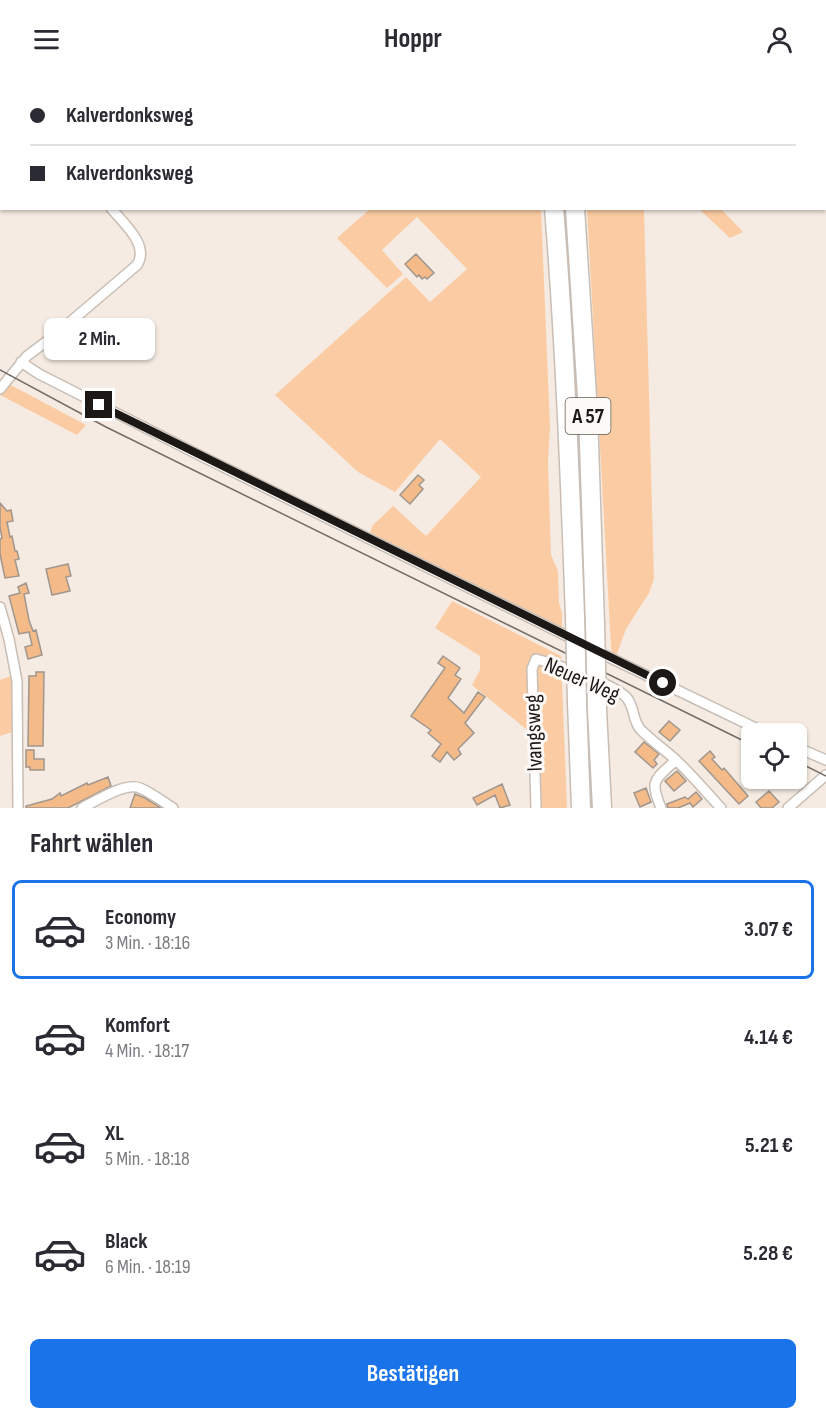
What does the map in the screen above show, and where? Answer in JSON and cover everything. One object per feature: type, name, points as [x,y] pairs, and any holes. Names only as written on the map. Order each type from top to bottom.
[{"type":"highway","name":"A 57","points":[[554,210],[566,389],[581,808]]},
{"type":"highway","name":"A 57","points":[[575,210],[588,412],[602,808]]},
{"type":"street","points":[[0,389],[21,362],[65,327],[137,265],[141,259],[141,248],[138,241],[113,210]]},
{"type":"street","points":[[21,362],[39,374],[201,456],[746,723]]},
{"type":"street","points":[[0,607],[17,681],[18,808]]},
{"type":"street","name":"Neuer Weg","points":[[536,659],[567,669],[625,696],[633,708],[638,726],[676,760],[721,808]]},
{"type":"street","name":"Ivangsweg","points":[[536,659],[532,669],[536,808]]},
{"type":"street","points":[[807,752],[826,760]]},
{"type":"street","points":[[661,808],[654,784],[656,779],[676,760]]},
{"type":"street","points":[[788,808],[826,775]]},
{"type":"street","points":[[82,808],[125,788],[133,787],[140,788],[173,808]]},
{"type":"shaded area","points":[[369,210],[541,210],[550,426],[548,462],[551,555],[558,571],[562,629],[370,534],[372,526],[393,506],[426,536],[481,477],[440,439],[395,492],[358,472],[275,395],[406,277],[430,302],[467,269],[417,217],[382,250],[403,274],[387,288],[337,238]]},
{"type":"shaded area","points":[[587,210],[644,210],[654,579],[649,593],[626,629],[617,654],[612,654]]},
{"type":"shaded area","points":[[700,210],[722,210],[743,232],[730,238]]},
{"type":"shaded area","points":[[9,384],[86,425],[77,435],[0,395]]},
{"type":"shaded area","points":[[452,601],[561,656],[567,808],[538,808],[537,738],[472,685],[480,670],[480,656],[435,628]]},
{"type":"shaded area","points":[[11,676],[12,732],[0,736],[0,680]]},
{"type":"building","points":[[416,254],[434,273],[427,279],[425,277],[422,279],[419,275],[417,277],[405,264]]},
{"type":"building","points":[[418,475],[424,480],[419,485],[423,489],[410,504],[400,495]]},
{"type":"building","points":[[0,503],[7,511],[11,510],[13,521],[7,522],[19,559],[15,560],[19,576],[5,578],[0,554],[0,539],[2,538]]},
{"type":"building","points":[[68,564],[71,576],[66,577],[70,591],[52,595],[46,569]]},
{"type":"building","points":[[26,583],[29,593],[24,594],[29,620],[33,631],[36,630],[42,655],[28,659],[25,647],[32,645],[29,632],[19,634],[9,596],[20,593],[18,587]]},
{"type":"building","points":[[443,656],[460,668],[455,675],[461,679],[448,698],[464,713],[478,692],[485,697],[465,723],[474,733],[458,749],[461,754],[454,760],[447,752],[440,762],[432,756],[441,744],[428,733],[431,730],[411,716],[445,668],[438,663]]},
{"type":"building","points":[[36,672],[44,672],[43,746],[28,746],[29,676],[36,676]]},
{"type":"building","points":[[669,721],[680,730],[670,741],[659,732]]},
{"type":"building","points":[[644,742],[659,754],[654,760],[657,764],[653,768],[635,752]]},
{"type":"building","points":[[26,750],[34,750],[34,759],[44,759],[44,770],[30,770],[30,767],[26,767]]},
{"type":"building","points":[[710,751],[715,757],[712,759],[722,770],[724,768],[748,796],[739,804],[699,761]]},
{"type":"building","points":[[677,771],[686,781],[674,791],[665,781]]},
{"type":"building","points":[[108,777],[111,786],[68,808],[26,808],[26,806],[52,799],[60,793],[61,796],[87,783],[88,785]]},
{"type":"building","points":[[502,784],[510,805],[500,808],[495,795],[477,805],[473,798]]},
{"type":"building","points":[[646,788],[651,802],[640,807],[634,793]]},
{"type":"building","points":[[769,791],[779,802],[772,808],[761,808],[756,802]]},
{"type":"building","points":[[696,792],[702,799],[693,807],[690,803],[678,808],[668,808],[667,804],[685,797],[688,799]]},
{"type":"building","points":[[135,794],[145,798],[161,808],[130,808]]},
{"type":"tram line","points":[[0,370],[106,427],[741,740]]},
{"type":"tram line","points":[[807,766],[826,776]]},
{"type":"route","points":[[99,405],[663,683]]}]
